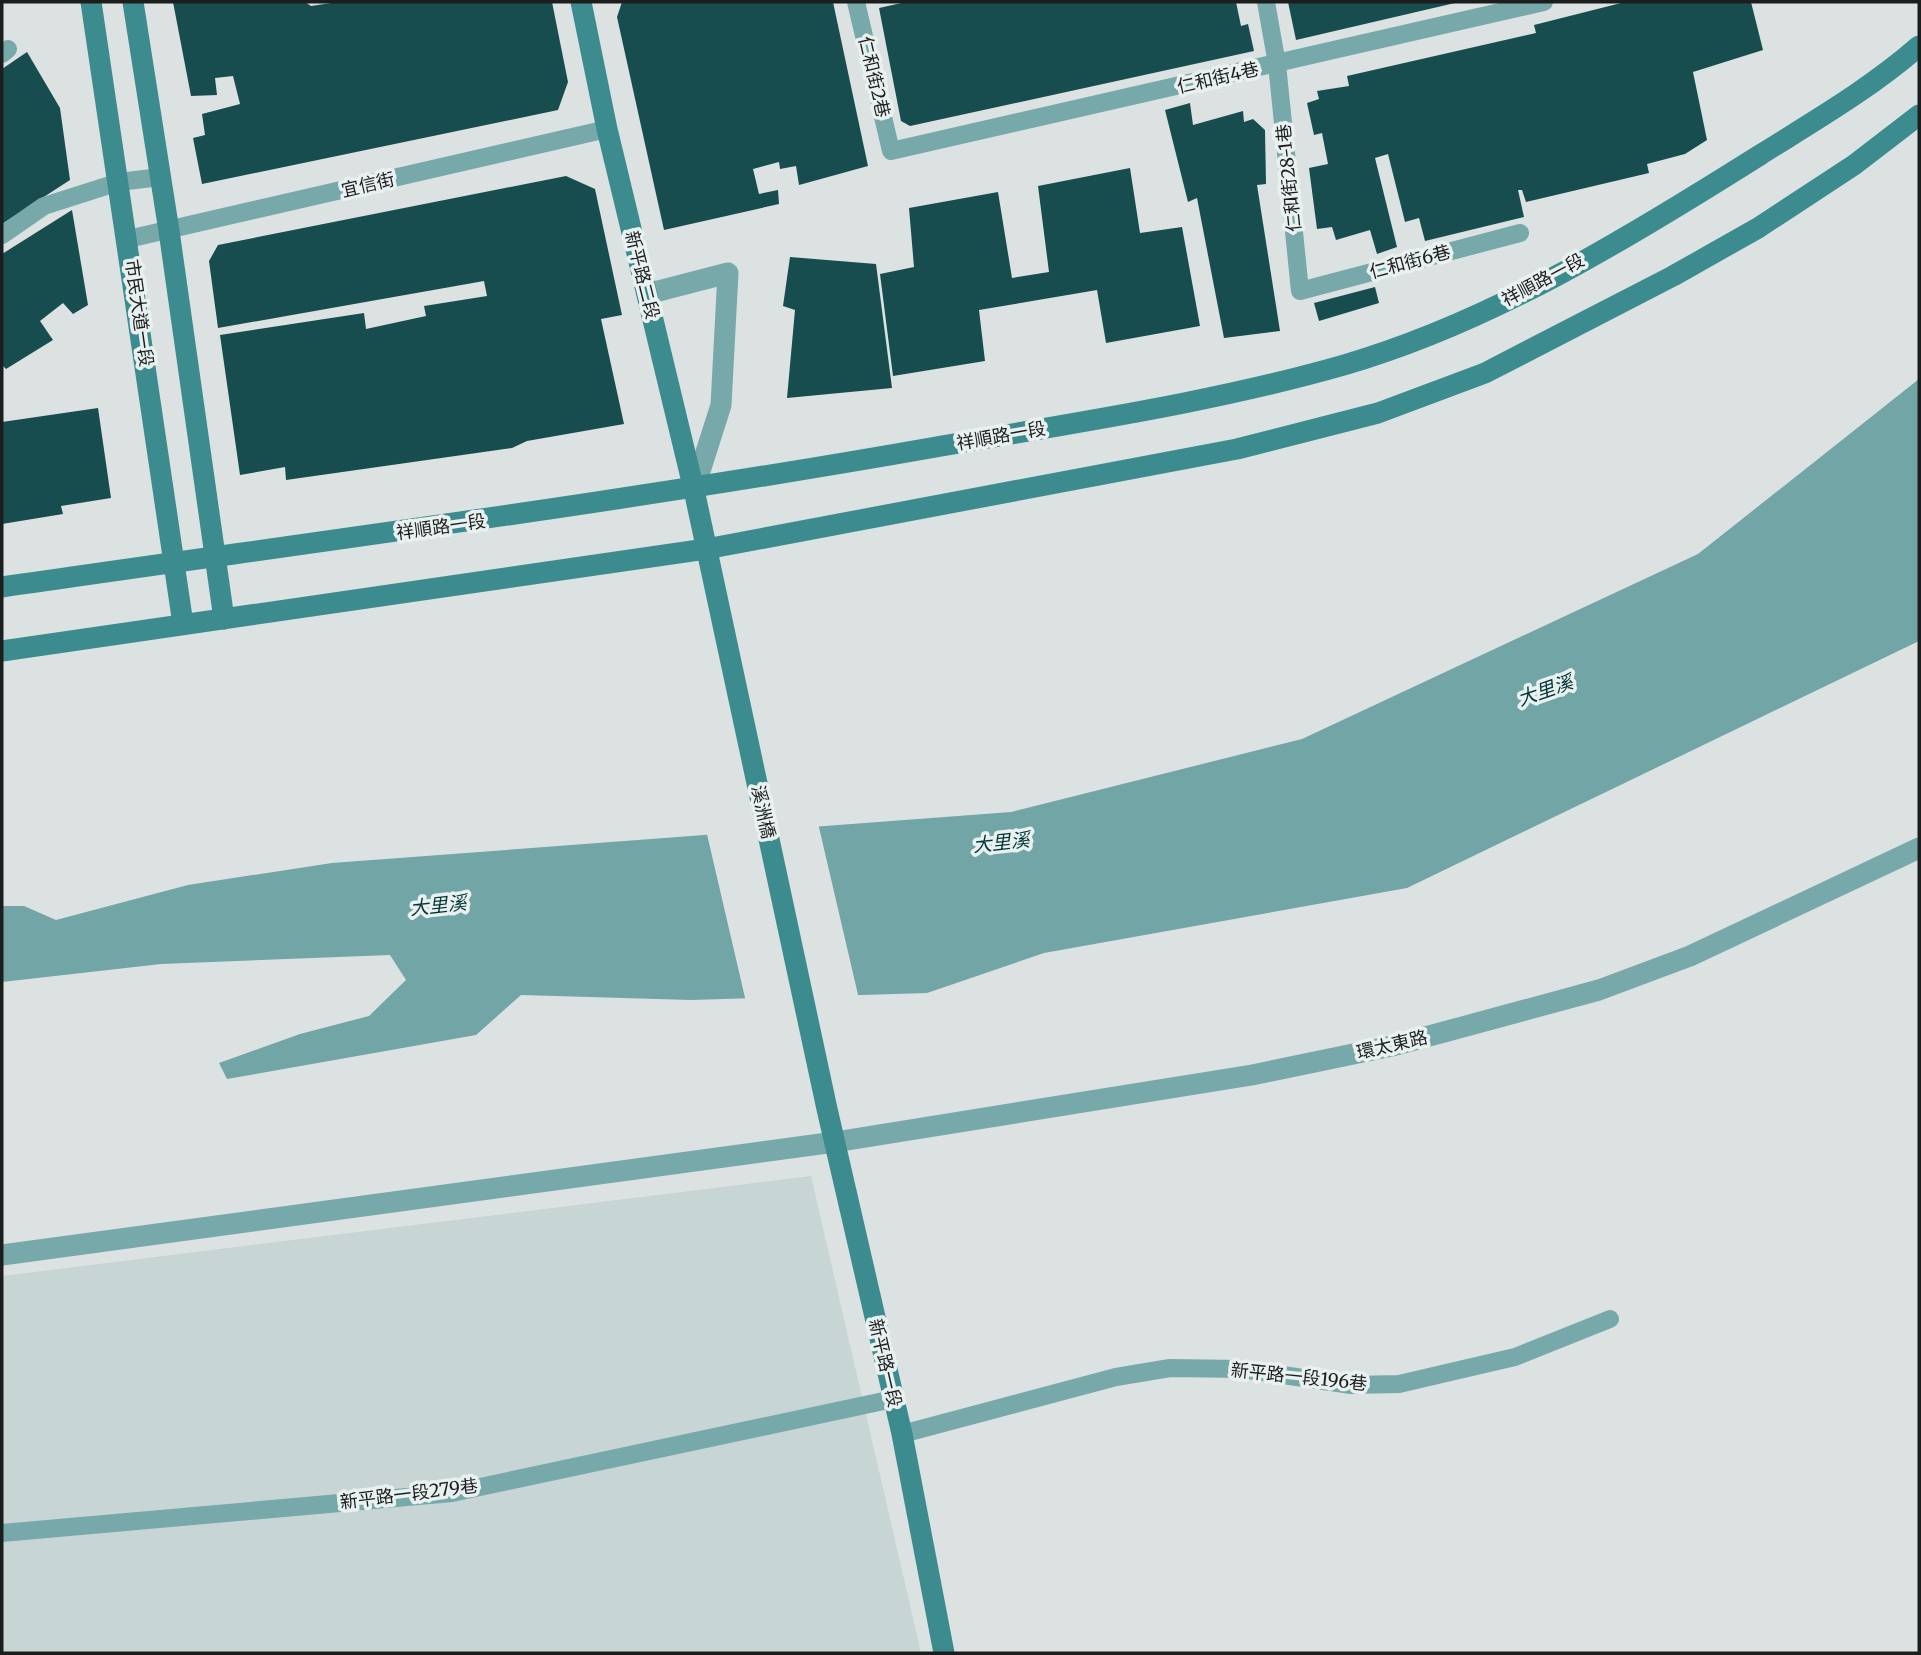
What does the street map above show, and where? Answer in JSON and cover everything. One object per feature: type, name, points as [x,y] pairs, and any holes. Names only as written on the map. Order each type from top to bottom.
[{"type":"street","name":"市民大道一段","points":[[91,2],[183,624]]},
{"type":"street","points":[[133,2],[169,231],[224,619]]},
{"type":"street","name":"新平路二段","points":[[581,2],[607,129],[706,549]]},
{"type":"street","name":"祥順路一段","points":[[2,587],[175,565],[694,490],[1222,393],[1344,365],[1414,341],[1476,315],[1559,272],[1725,177],[1839,105],[1919,46]]},
{"type":"street","points":[[2,651],[706,549],[1237,449],[1378,413],[1436,394],[1485,373],[1758,228],[1854,165],[1919,115]]},
{"type":"street","points":[[647,294],[728,273],[721,405],[694,490]]},
{"type":"street","name":"溪洲橋","points":[[706,549],[819,1075]]},
{"type":"street","name":"環太東路","points":[[2,1255],[835,1142],[1252,1075],[1492,1021],[1599,990],[1690,956],[1919,848]]},
{"type":"street","name":"新平路一段","points":[[819,1075],[902,1434],[944,1653]]},
{"type":"lane","name":"仁和街2巷","points":[[856,2],[891,152]]},
{"type":"lane","name":"仁和街28-1巷","points":[[1265,2],[1277,64],[1300,291]]},
{"type":"lane","name":"仁和街4巷","points":[[891,152],[1544,2]]},
{"type":"lane","name":"宜信街","points":[[128,239],[607,129]]},
{"type":"lane","points":[[2,235],[44,206],[119,182],[160,177]]},
{"type":"lane","name":"仁和街6巷","points":[[1300,291],[1520,233]]},
{"type":"lane","name":"新平路一段196巷","points":[[902,1434],[1116,1377],[1170,1368],[1241,1369],[1351,1385],[1399,1384],[1515,1357],[1610,1319]]},
{"type":"lane","name":"新平路一段279巷","points":[[2,1533],[452,1493],[893,1399]]},
{"type":"shaded area","points":[[811,1176],[921,1653],[2,1653],[2,1276]]},
{"type":"water","name":"大里溪","points":[[1919,379],[1919,641],[1407,888],[1044,953],[927,993],[691,1000],[521,995],[476,1035],[227,1079],[219,1063],[300,1034],[369,1016],[406,980],[390,955],[161,964],[2,982],[2,906],[24,906],[56,920],[188,885],[332,863],[1011,812],[1302,739],[1698,554]]},
{"type":"pier","points":[[818,823],[859,999],[746,1002],[706,830]]},
{"type":"building","points":[[173,2],[305,2],[311,6],[338,2],[552,2],[568,82],[558,110],[202,184],[193,138],[205,135],[202,114],[240,104],[233,76],[215,78],[217,95],[191,96]]},
{"type":"building","points":[[622,2],[833,2],[868,166],[799,185],[796,166],[780,169],[779,162],[753,169],[759,194],[778,190],[779,204],[664,230],[617,17]]},
{"type":"building","points":[[906,2],[1236,2],[1241,26],[1248,24],[1254,51],[910,126],[901,121],[879,8]]},
{"type":"building","points":[[1288,2],[1455,2],[1455,3],[1296,40]]},
{"type":"building","points":[[1625,2],[1751,2],[1763,50],[1693,72],[1707,140],[1685,154],[1647,164],[1649,173],[1526,202],[1522,190],[1518,190],[1524,217],[1425,241],[1419,218],[1405,222],[1388,154],[1375,158],[1397,247],[1377,254],[1370,230],[1336,240],[1332,227],[1317,229],[1309,168],[1328,164],[1322,133],[1314,135],[1307,103],[1319,99],[1317,91],[1349,86],[1347,76],[1536,33],[1534,25]]},
{"type":"building","points":[[27,52],[60,108],[70,180],[2,224],[2,69]]},
{"type":"building","points":[[1190,103],[1193,125],[1243,111],[1244,122],[1253,119],[1265,130],[1266,184],[1257,185],[1280,331],[1224,338],[1197,198],[1188,202],[1165,110]]},
{"type":"building","points":[[1130,168],[1140,233],[1182,227],[1200,326],[1106,343],[1097,290],[979,310],[985,361],[893,376],[880,274],[914,267],[909,208],[998,192],[1012,278],[1049,272],[1038,186]]},
{"type":"building","points":[[566,176],[595,189],[622,315],[601,319],[624,424],[527,441],[512,448],[286,480],[285,467],[240,475],[220,335],[364,313],[366,329],[426,316],[424,306],[487,296],[484,281],[218,328],[209,261],[218,245]]},
{"type":"building","points":[[72,210],[88,305],[73,314],[63,303],[40,321],[53,340],[6,369],[2,365],[2,254]]},
{"type":"building","points":[[790,257],[876,264],[892,388],[787,398],[795,310],[783,306]]},
{"type":"building","points":[[1375,287],[1379,303],[1319,321],[1314,303]]},
{"type":"building","points":[[98,408],[111,498],[61,506],[63,514],[2,524],[2,422]]}]
